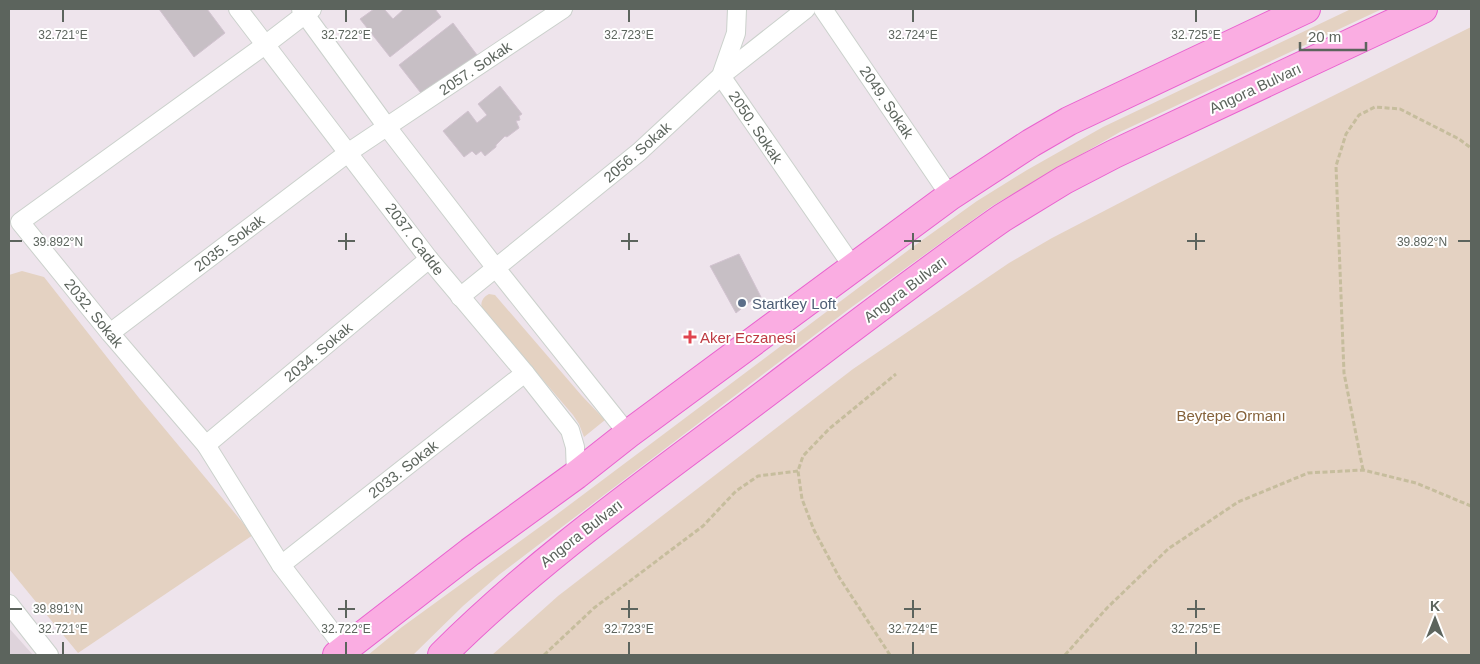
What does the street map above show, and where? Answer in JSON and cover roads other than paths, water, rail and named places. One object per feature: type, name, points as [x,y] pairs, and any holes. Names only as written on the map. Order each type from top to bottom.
[{"type":"main road","name":"Angora Bulvarı","points":[[442,655],[550,556],[1002,218],[1064,180],[1114,154],[1423,9]]},
{"type":"main road","points":[[341,652],[470,552],[950,196],[1031,142],[1069,121],[1302,10]]},
{"type":"street","name":"2037. Cadde","points":[[238,9],[429,259],[525,373],[570,430],[574,447],[576,475]]},
{"type":"street","name":"2057. Sokak","points":[[349,152],[563,9]]},
{"type":"street","name":"2056. Sokak","points":[[460,296],[639,152],[721,76],[736,33],[737,9]]},
{"type":"street","name":"2050. Sokak","points":[[806,9],[721,76],[853,268]]},
{"type":"street","name":"2049. Sokak","points":[[823,9],[950,196]]},
{"type":"street","points":[[265,45],[306,11],[387,128],[628,434]]},
{"type":"street","name":"2032. Sokak","points":[[265,45],[20,222],[110,333],[206,445],[281,565],[341,652]]},
{"type":"street","name":"2035. Sokak","points":[[110,333],[349,152]]},
{"type":"street","name":"2034. Sokak","points":[[206,445],[429,259]]},
{"type":"street","name":"2033. Sokak","points":[[281,565],[525,373]]},
{"type":"street","points":[[9,604],[49,655]]},
{"type":"place","name":"Startkey Loft","points":[[742,303]]},
{"type":"place","name":"Aker Eczanesi","points":[[690,337]]},
{"type":"park label","name":"Beytepe Ormanı","points":[[1231,415]]}]
